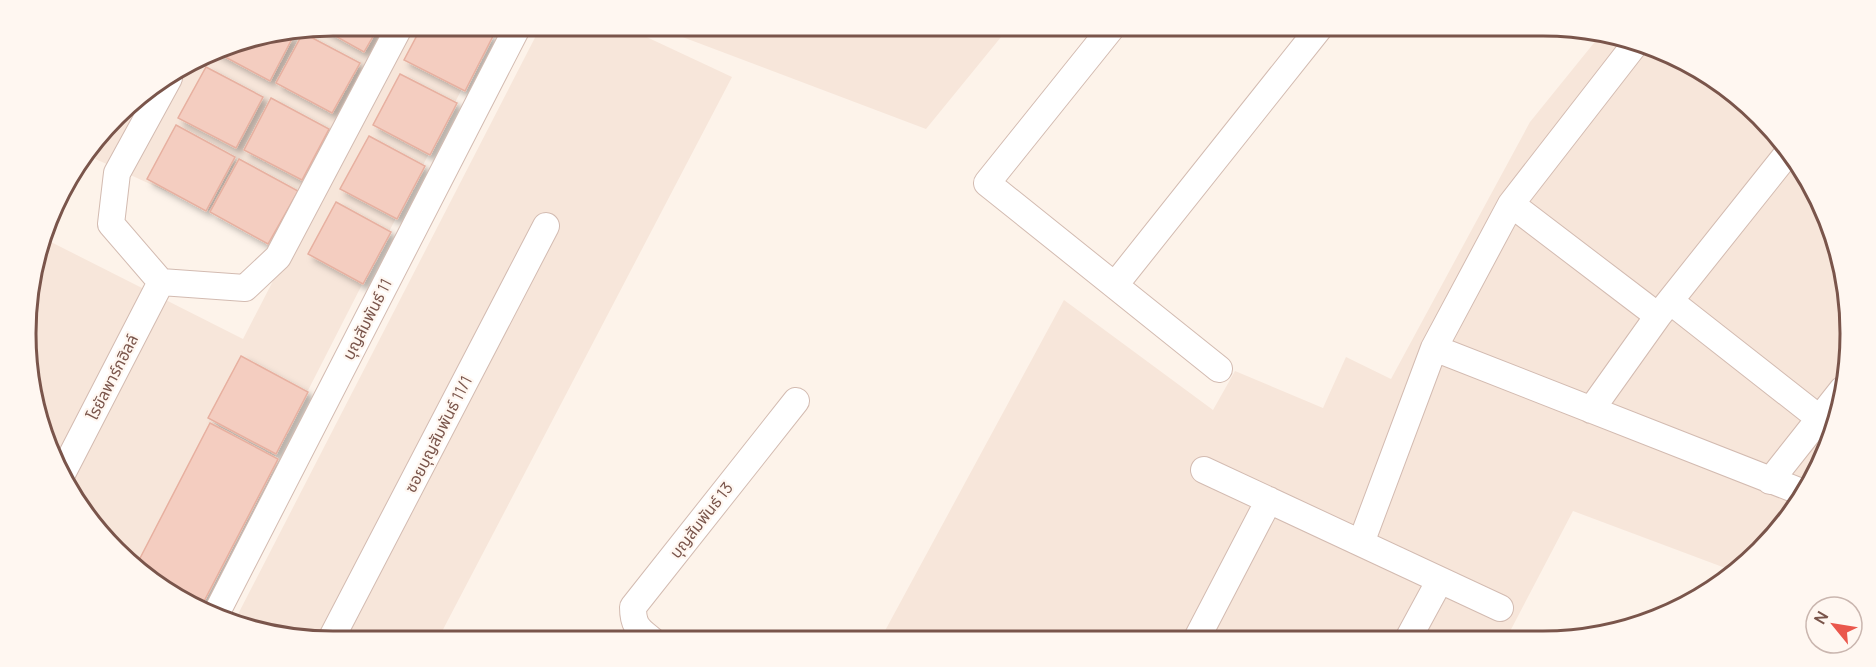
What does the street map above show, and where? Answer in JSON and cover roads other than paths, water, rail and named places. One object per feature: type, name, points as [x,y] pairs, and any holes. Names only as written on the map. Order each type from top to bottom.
[{"type":"street","points":[[163,90],[117,173],[111,224],[161,282],[244,288],[278,257],[395,36]]},
{"type":"street","name":"บุญสัมพันธ์ 11","points":[[219,608],[513,36]]},
{"type":"street","points":[[1105,36],[987,183],[1219,369]]},
{"type":"street","points":[[1115,285],[1313,36]]},
{"type":"street","points":[[1361,543],[1434,348],[1511,204],[1631,50]]},
{"type":"street","points":[[1591,410],[1664,309],[1783,158]]},
{"type":"street","points":[[1511,204],[1820,418]]},
{"type":"street","name":"ซอยบุญสัมพันธ์ 11/1","points":[[335,631],[546,226]]},
{"type":"street","name":"โรยัลพาร์กฮิลล์","points":[[67,465],[161,282]]},
{"type":"street","points":[[1434,348],[1795,490]]},
{"type":"street","name":"บุญสัมพันธ์ 13","points":[[641,631],[636,627],[633,607],[796,401]]},
{"type":"street","points":[[1770,481],[1831,403]]},
{"type":"street","points":[[1204,470],[1500,608]]},
{"type":"street","points":[[1201,631],[1269,500]]},
{"type":"street","points":[[1412,631],[1440,580]]}]
